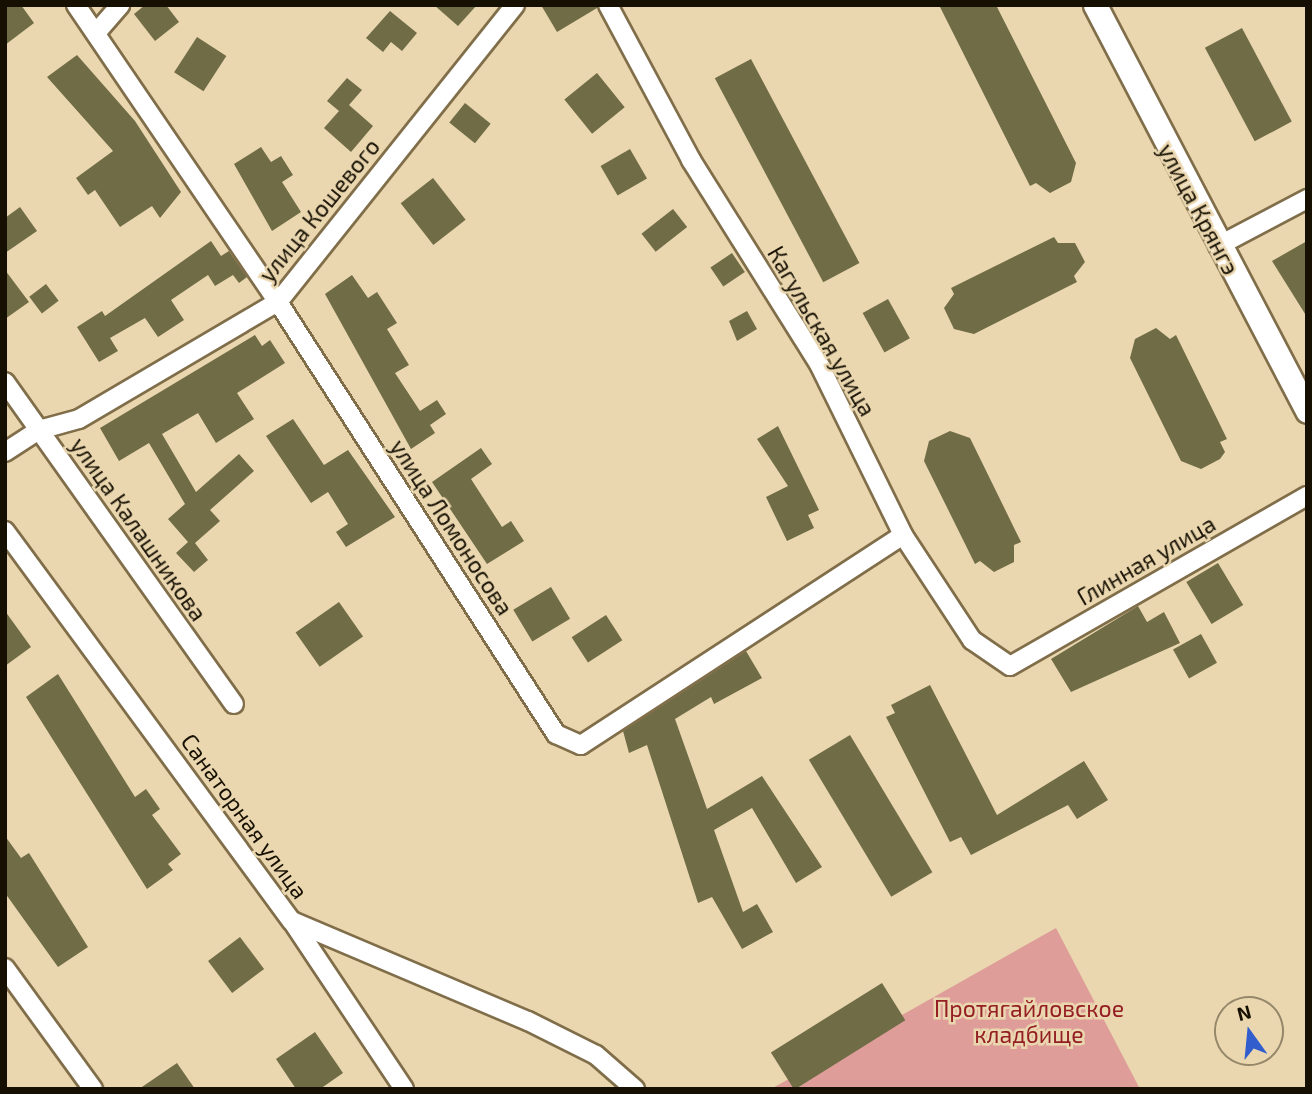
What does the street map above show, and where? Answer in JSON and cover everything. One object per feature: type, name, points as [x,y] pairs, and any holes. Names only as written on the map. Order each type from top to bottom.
[{"type":"street","name":"улица Ломоносова","points":[[76,5],[278,302],[556,734],[581,745],[903,535]]},
{"type":"street","points":[[96,33],[120,5]]},
{"type":"street","name":"улица Кошевого","points":[[5,452],[39,430],[79,419],[278,302],[515,5]]},
{"type":"street","name":"Кагульская улица","points":[[608,5],[691,160],[820,366],[903,535],[972,640],[1010,666]]},
{"type":"street","name":"улица Крянгэ","points":[[1095,5],[1218,246],[1307,411]]},
{"type":"street","points":[[1218,246],[1307,199]]},
{"type":"street","name":"улица Калашникова","points":[[5,382],[234,704]]},
{"type":"street","name":"Глинная улица","points":[[1010,666],[1307,496]]},
{"type":"street","name":"Санаторная улица","points":[[5,531],[292,921],[528,1021],[596,1055],[635,1089]]},
{"type":"street","points":[[292,921],[404,1089]]},
{"type":"street","points":[[5,968],[93,1089]]},
{"type":"green space","name":"Протягайловское кладбище","points":[[1056,928],[1140,1089],[771,1089]]},
{"type":"building","points":[[5,5],[21,5],[34,23],[5,45]]},
{"type":"building","points":[[145,5],[166,5],[179,22],[155,41],[134,14]]},
{"type":"building","points":[[434,5],[477,5],[458,26]]},
{"type":"building","points":[[541,5],[597,5],[597,8],[557,32]]},
{"type":"building","points":[[939,5],[996,5],[1076,163],[1071,182],[1050,193],[1036,183],[1030,186]]},
{"type":"building","points":[[390,11],[417,33],[402,51],[391,42],[383,52],[366,38]]},
{"type":"building","points":[[1242,28],[1292,122],[1255,141],[1205,48]]},
{"type":"building","points":[[197,37],[226,56],[203,91],[174,72]]},
{"type":"building","points":[[77,55],[135,121],[181,192],[160,218],[152,206],[120,227],[95,190],[88,195],[76,178],[113,151],[47,77]]},
{"type":"building","points":[[751,59],[859,263],[823,282],[715,78]]},
{"type":"building","points":[[597,73],[625,107],[592,134],[564,99]]},
{"type":"building","points":[[347,78],[362,90],[349,105],[373,126],[351,152],[324,128],[339,111],[327,101]]},
{"type":"building","points":[[465,103],[491,124],[475,143],[449,122]]},
{"type":"building","points":[[261,147],[271,162],[281,156],[293,175],[282,182],[301,212],[272,231],[234,164]]},
{"type":"building","points":[[630,149],[647,178],[618,195],[601,166]]},
{"type":"building","points":[[433,178],[466,220],[433,245],[401,203]]},
{"type":"building","points":[[20,207],[37,231],[5,253],[5,218]]},
{"type":"building","points":[[673,209],[687,227],[656,252],[641,234]]},
{"type":"building","points":[[1054,237],[1058,243],[1075,243],[1085,262],[1074,276],[1077,282],[974,334],[954,329],[944,308],[954,294],[951,288]]},
{"type":"building","points":[[211,241],[221,256],[229,251],[247,277],[239,283],[233,275],[215,286],[208,275],[171,300],[184,320],[158,337],[145,318],[110,338],[118,351],[99,362],[77,327],[102,311],[105,316]]},
{"type":"building","points":[[1307,241],[1307,317],[1272,261]]},
{"type":"building","points":[[732,253],[745,272],[723,287],[710,268]]},
{"type":"building","points":[[5,270],[29,302],[5,319]]},
{"type":"building","points":[[352,275],[368,298],[377,292],[397,323],[387,329],[409,365],[395,373],[420,411],[437,400],[446,414],[430,425],[435,433],[411,449],[325,294]]},
{"type":"building","points":[[46,284],[59,301],[42,313],[29,297]]},
{"type":"building","points":[[888,299],[910,338],[884,352],[863,313]]},
{"type":"building","points":[[747,311],[757,329],[737,341],[729,321]]},
{"type":"building","points":[[1156,328],[1170,339],[1176,335],[1227,439],[1220,442],[1225,452],[1220,459],[1201,469],[1181,461],[1130,358],[1135,339]]},
{"type":"building","points":[[255,335],[262,346],[270,340],[285,363],[237,393],[254,419],[216,443],[198,413],[162,434],[196,492],[239,454],[254,471],[210,510],[220,521],[195,543],[208,560],[194,572],[176,553],[188,542],[168,519],[185,504],[149,443],[119,461],[100,428]]},
{"type":"building","points":[[293,419],[324,465],[348,450],[395,517],[346,547],[336,532],[348,524],[328,492],[311,503],[266,436]]},
{"type":"building","points":[[778,426],[819,510],[808,515],[814,528],[787,541],[766,497],[788,486],[757,439]]},
{"type":"building","points":[[950,431],[970,438],[1021,542],[1014,545],[1014,562],[994,572],[980,561],[975,564],[924,461],[929,441]]},
{"type":"building","points":[[481,448],[492,464],[471,479],[502,527],[511,521],[524,541],[487,564],[432,482]]},
{"type":"building","points":[[1218,563],[1243,605],[1212,624],[1186,582]]},
{"type":"building","points":[[551,587],[570,619],[532,641],[513,610]]},
{"type":"building","points":[[339,602],[363,636],[320,667],[296,632]]},
{"type":"building","points":[[1138,606],[1147,622],[1164,612],[1180,643],[1071,692],[1051,659]]},
{"type":"building","points":[[5,611],[31,647],[5,666]]},
{"type":"building","points":[[606,615],[622,640],[588,662],[572,637]]},
{"type":"building","points":[[1201,634],[1217,663],[1189,678],[1173,650]]},
{"type":"building","points":[[746,651],[762,678],[714,704],[711,697],[675,719],[707,809],[762,776],[822,867],[796,883],[752,808],[714,830],[743,912],[757,904],[773,932],[742,949],[712,897],[698,903],[647,745],[629,753],[623,731]]},
{"type":"building","points":[[58,674],[135,797],[146,789],[160,809],[152,815],[181,854],[168,864],[173,870],[147,889],[26,697]]},
{"type":"building","points":[[930,685],[997,815],[1084,761],[1108,800],[1077,819],[1068,805],[971,855],[961,837],[950,842],[886,717],[895,713],[891,705]]},
{"type":"building","points":[[850,735],[932,872],[891,897],[809,760]]},
{"type":"building","points":[[5,836],[21,858],[29,853],[88,947],[58,967],[5,893]]},
{"type":"building","points":[[240,937],[264,969],[232,993],[208,961]]},
{"type":"building","points":[[882,983],[905,1020],[795,1089],[771,1052]]},
{"type":"building","points":[[315,1032],[343,1073],[320,1089],[296,1089],[276,1059]]},
{"type":"building","points":[[177,1063],[195,1089],[139,1089]]}]
